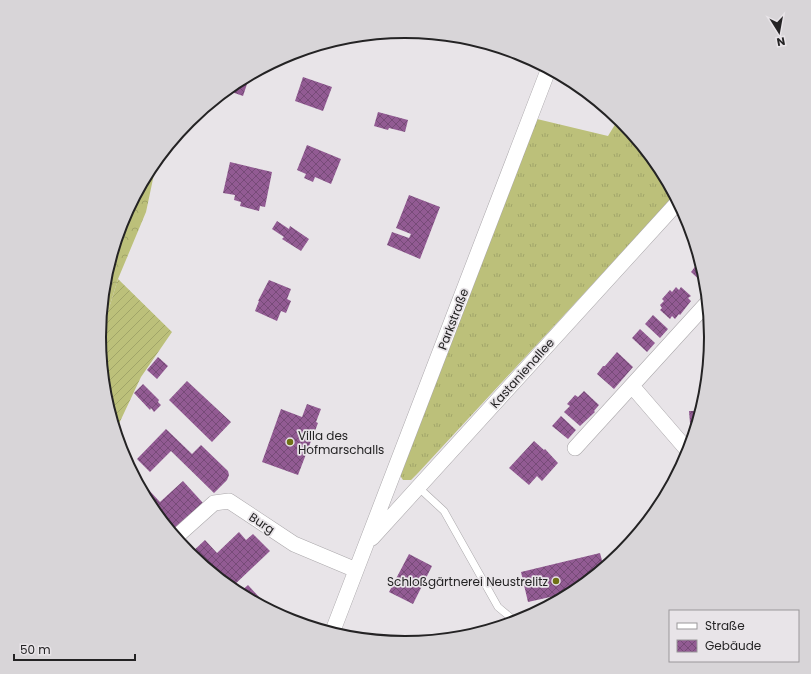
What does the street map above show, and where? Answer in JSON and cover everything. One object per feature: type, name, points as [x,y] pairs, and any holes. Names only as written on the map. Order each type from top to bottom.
[{"type":"street","name":"Parkstraße","points":[[356,570],[547,74]]},
{"type":"street","name":"Kastanienallee","points":[[366,544],[674,206]]},
{"type":"street","points":[[575,448],[703,308]]},
{"type":"street","points":[[632,386],[684,446]]},
{"type":"street","name":"Burg","points":[[180,533],[214,503],[229,501],[294,544],[356,570]]},
{"type":"street","points":[[334,627],[356,570]]},
{"type":"lane","points":[[418,487],[444,511],[498,608],[510,617]]},
{"type":"green space","points":[[537,119],[608,136],[615,124],[643,155],[671,200],[418,473],[411,480],[403,480],[401,473]]},
{"type":"green space","points":[[153,177],[146,212],[118,279],[107,313],[112,279],[122,241],[137,205]]},
{"type":"green space","points":[[118,279],[172,332],[141,377],[119,423],[109,376],[106,337],[107,313]]},
{"type":"building","points":[[303,77],[332,87],[323,111],[295,101]]},
{"type":"building","points":[[247,83],[243,96],[233,92]]},
{"type":"building","points":[[378,112],[408,120],[405,132],[389,128],[388,130],[374,126]]},
{"type":"building","points":[[307,145],[341,159],[331,184],[315,177],[313,182],[304,178],[306,174],[297,170]]},
{"type":"building","points":[[230,162],[272,172],[265,207],[260,206],[259,211],[240,206],[241,202],[234,200],[235,195],[223,193]]},
{"type":"building","points":[[409,195],[440,207],[420,259],[387,245],[392,232],[409,238],[411,234],[396,228]]},
{"type":"building","points":[[277,221],[289,229],[290,226],[309,239],[301,251],[282,239],[284,237],[272,229]]},
{"type":"building","points":[[696,266],[699,280],[691,272]]},
{"type":"building","points":[[269,280],[291,289],[287,299],[291,301],[286,313],[281,311],[277,321],[255,311],[258,301]]},
{"type":"building","points":[[676,287],[679,290],[681,287],[691,296],[688,298],[691,301],[680,315],[679,314],[675,319],[672,316],[670,319],[660,310],[662,308],[660,305],[664,301],[662,299],[670,290],[672,292]]},
{"type":"building","points":[[653,315],[668,329],[660,338],[645,324]]},
{"type":"building","points":[[640,329],[655,343],[647,352],[632,338]]},
{"type":"building","points":[[617,352],[633,367],[614,389],[597,374]]},
{"type":"building","points":[[158,357],[168,366],[157,379],[147,370]]},
{"type":"building","points":[[187,381],[231,422],[212,442],[169,400]]},
{"type":"building","points":[[143,384],[159,400],[158,402],[161,405],[154,412],[151,408],[150,410],[134,393]]},
{"type":"building","points":[[584,391],[599,405],[594,411],[595,412],[580,426],[564,412],[570,406],[567,404],[575,395],[578,397]]},
{"type":"building","name":"Villa des Hofmarschalls","points":[[307,404],[321,409],[316,422],[318,423],[298,475],[262,462],[281,409],[302,417]]},
{"type":"building","points":[[689,411],[695,411],[694,414],[690,428]]},
{"type":"building","points":[[561,416],[576,430],[568,439],[552,426]]},
{"type":"building","points":[[166,429],[192,454],[201,445],[228,471],[229,475],[227,480],[214,493],[171,451],[150,472],[137,459]]},
{"type":"building","points":[[534,441],[544,450],[545,449],[558,463],[542,481],[537,476],[529,485],[509,468]]},
{"type":"building","points":[[183,481],[203,503],[176,528],[168,519],[150,491],[160,502]]},
{"type":"building","points":[[239,532],[246,540],[253,534],[270,551],[236,584],[208,562],[195,549],[205,540],[217,553]]},
{"type":"building","name":"Schloßgärtnerei Neustrelitz","points":[[600,553],[603,562],[572,586],[555,596],[528,602],[521,572]]},
{"type":"building","points":[[409,554],[432,566],[413,604],[389,592]]},
{"type":"building","points":[[248,585],[260,598],[256,596],[244,589]]},
{"type":"place","name":"Villa des Hofmarschalls","points":[[290,442]]},
{"type":"place","name":"Schloßgärtnerei Neustrelitz","points":[[556,581]]}]
